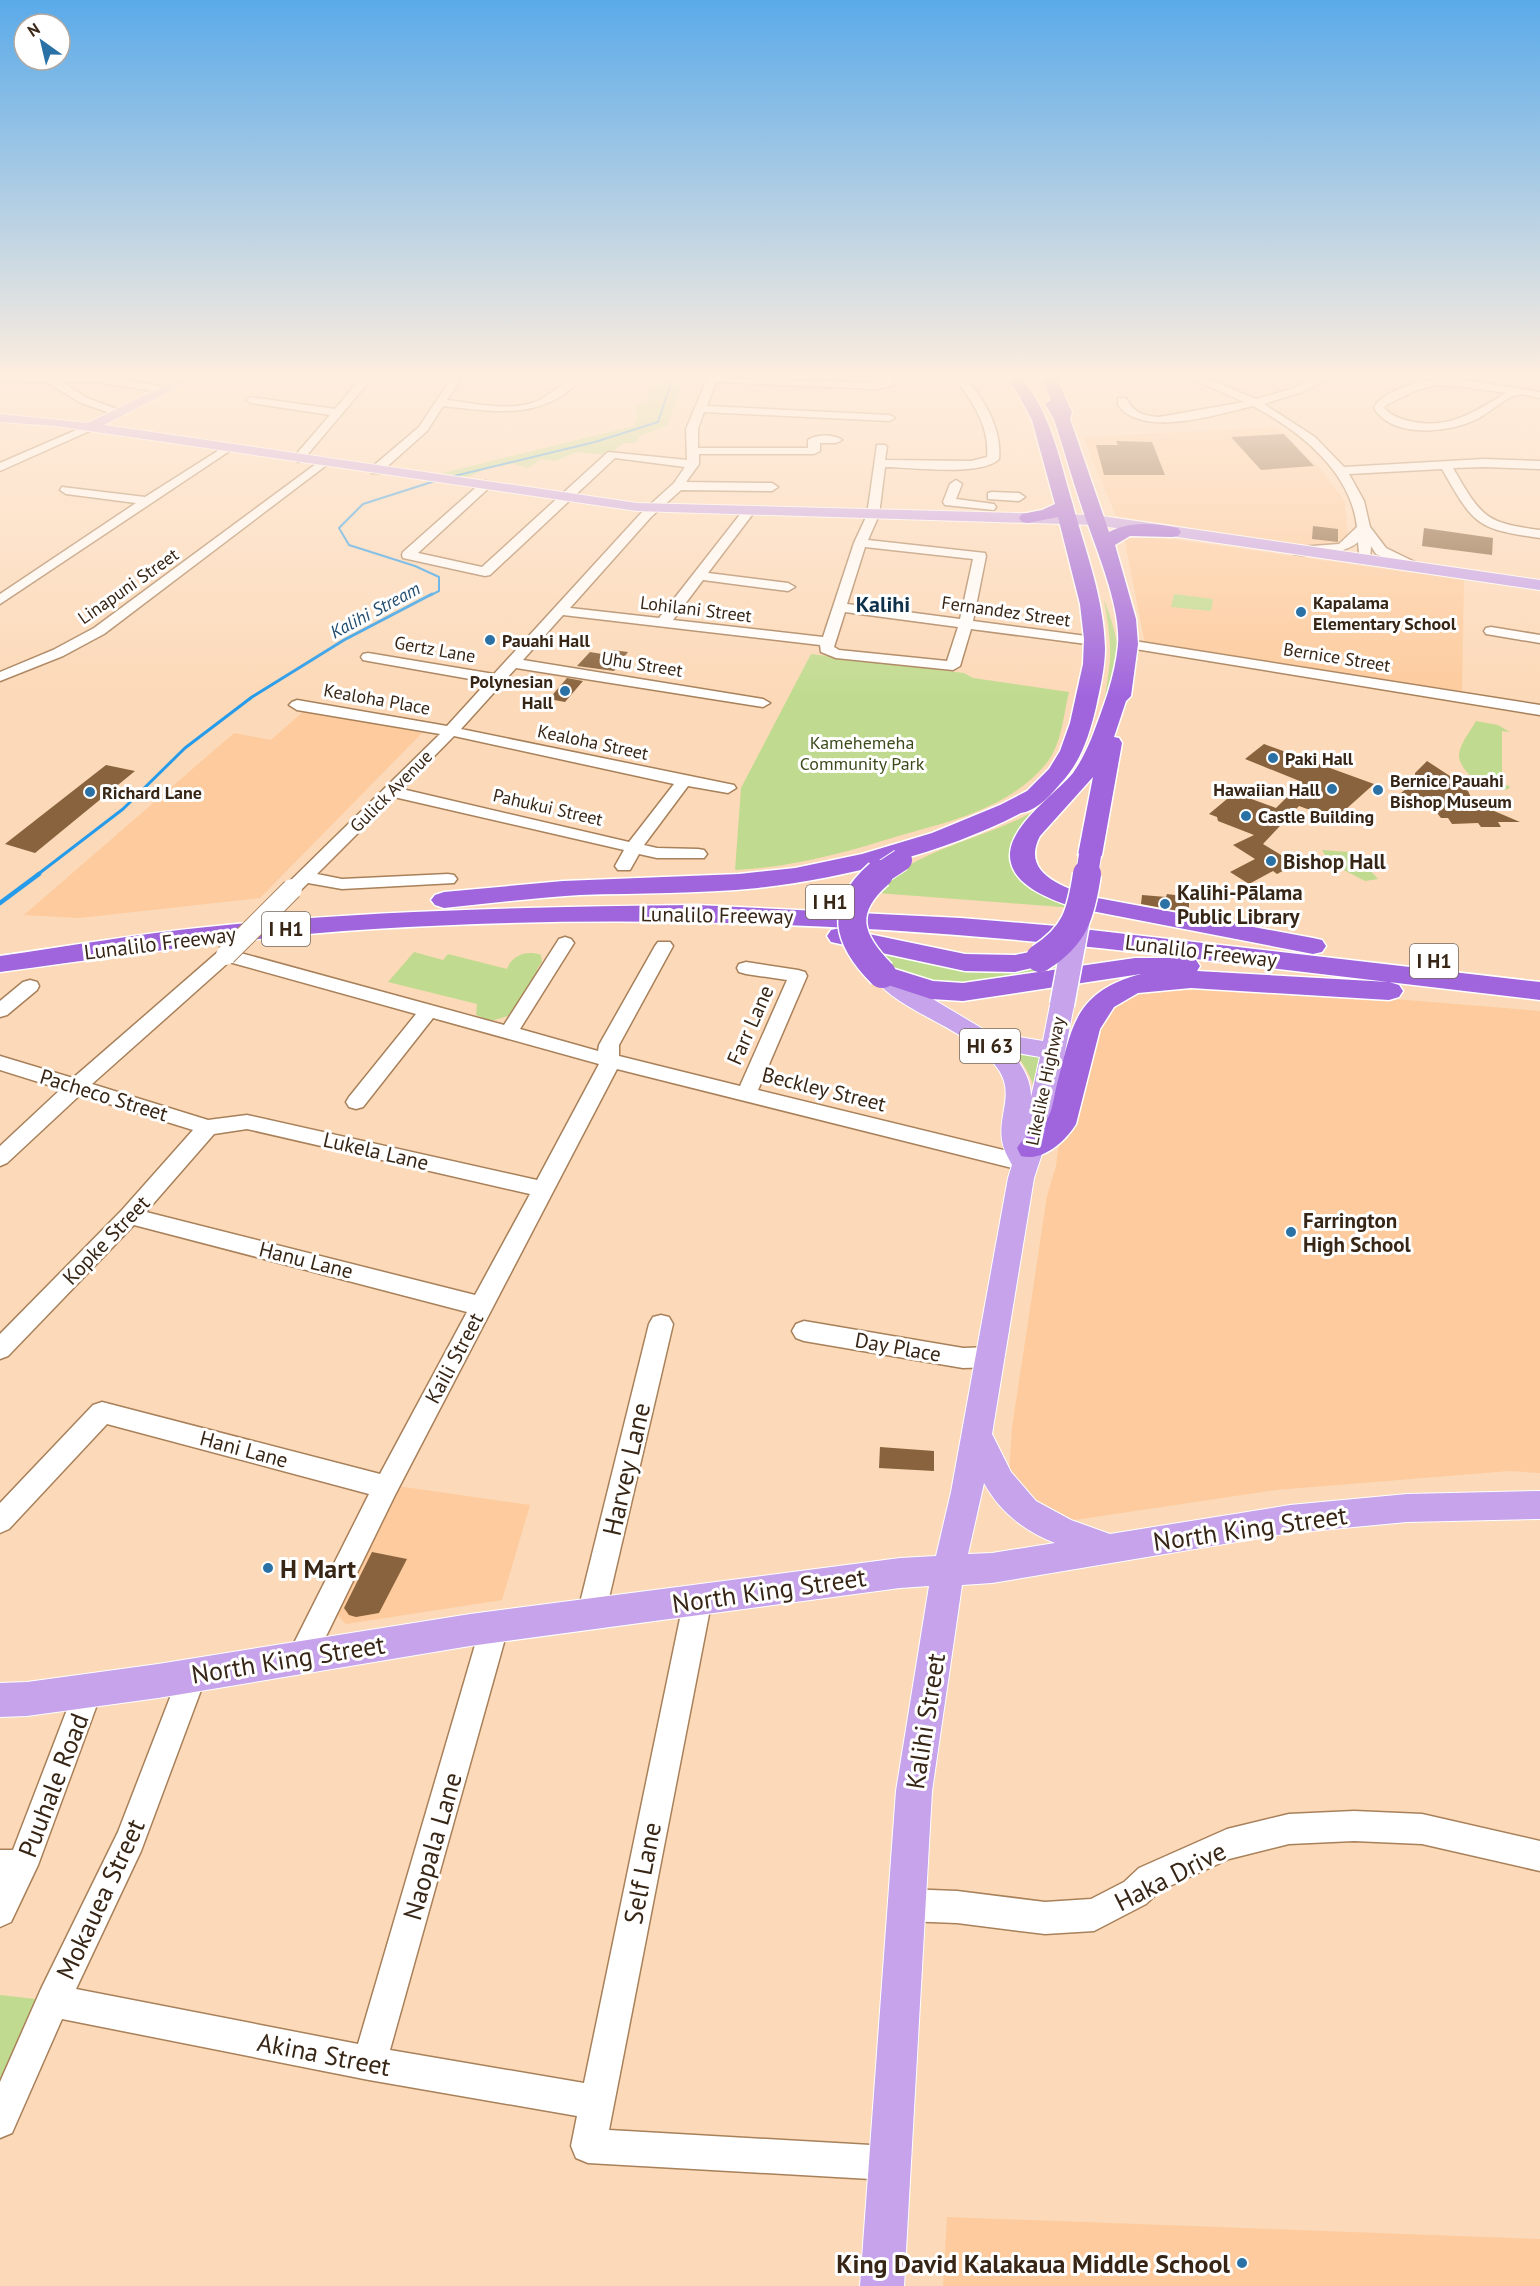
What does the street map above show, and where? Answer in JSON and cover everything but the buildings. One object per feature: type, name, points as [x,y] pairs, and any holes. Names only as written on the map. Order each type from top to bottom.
[{"type":"highway","name":"Likelike Highway","points":[[882,974],[862,955],[851,927],[855,900],[873,877],[901,860],[1016,810],[1038,794],[1064,768],[1073,751],[1088,694],[1095,641],[1088,594],[1058,484]]},
{"type":"highway","name":"Likelike Highway","points":[[1077,924],[1128,644],[1126,619],[1106,544],[1083,484]]},
{"type":"highway","points":[[1028,518],[1060,509],[1066,511]]},
{"type":"highway","points":[[1106,544],[1119,533],[1132,530],[1172,532]]},
{"type":"highway","points":[[1123,678],[1094,759],[1082,776],[1027,838],[1023,846],[1025,865],[1031,875],[1055,892],[1104,908],[1130,914],[1186,921],[1328,949]]},
{"type":"highway","points":[[330,910],[576,888],[760,880],[804,873],[870,858],[933,839],[997,816],[1038,794]]},
{"type":"highway","name":"Lunalilo Freeway","points":[[0,949],[165,924],[330,910],[642,897],[736,898],[908,905],[1053,917],[1540,974]]},
{"type":"highway","points":[[575,914],[653,922],[790,929],[876,942],[986,966],[1014,965],[1040,958],[1054,951],[1077,924]]},
{"type":"highway","name":"Lunalilo Freeway","points":[[0,964],[206,935],[375,921],[575,914],[744,914],[1057,934],[1540,991]]},
{"type":"highway","points":[[882,974],[931,990],[963,992],[1135,966],[1177,965],[1431,993]]},
{"type":"highway","points":[[1028,1155],[1061,1124],[1086,1029],[1092,1015],[1110,995],[1125,986],[1160,980],[1191,979],[1431,993],[1540,1002]]},
{"type":"main road","points":[[476,484],[564,498],[653,508],[873,515],[991,502],[1028,518]]},
{"type":"main road","points":[[1066,511],[1095,520],[1540,585]]},
{"type":"main road","name":"Likelike Highway","points":[[1028,1155],[1054,1045],[1077,924]]},
{"type":"main road","name":"Likelike Highway","points":[[882,974],[907,994],[980,1039],[1008,1064],[1017,1082],[1019,1101],[1014,1138],[1028,1155]]},
{"type":"main road","points":[[980,1039],[1005,1045],[1040,1049],[1054,1045]]},
{"type":"main road","name":"Kalihi Street","points":[[882,2286],[888,2163],[914,1791],[948,1572],[967,1492],[1028,1155]]},
{"type":"main road","points":[[977,1434],[1000,1482],[1024,1512],[1051,1528],[1112,1549]]},
{"type":"main road","name":"North King Street","points":[[0,1700],[88,1691],[301,1657],[698,1599],[900,1573],[992,1568],[1290,1519],[1407,1508],[1540,1505]]},
{"type":"street","points":[[0,600],[171,484]]},
{"type":"street","name":"Linapuni Street","points":[[0,676],[58,653],[99,631],[295,484]]},
{"type":"street","points":[[486,485],[408,555],[485,572],[580,484]]},
{"type":"street","points":[[860,543],[980,556],[966,623],[953,666],[833,654],[826,649],[860,543],[873,515],[877,484]]},
{"type":"street","points":[[956,484],[949,502],[991,502],[1019,497]]},
{"type":"street","points":[[1348,484],[1358,501],[1364,527],[1365,560]]},
{"type":"street","points":[[1458,484],[1480,517],[1491,524],[1511,530],[1540,534]]},
{"type":"street","points":[[678,486],[772,487]]},
{"type":"street","name":"Gulick Avenue","points":[[0,1158],[76,1087],[226,955],[451,731],[653,508],[678,486]]},
{"type":"street","points":[[66,490],[145,501]]},
{"type":"street","points":[[663,623],[749,511]]},
{"type":"street","points":[[1298,551],[1344,547],[1357,539],[1364,527]]},
{"type":"street","points":[[1364,527],[1381,551],[1409,561],[1418,567]]},
{"type":"street","points":[[700,576],[788,587]]},
{"type":"street","name":"Fernandez Street","points":[[841,607],[1095,641]]},
{"type":"street","name":"Lohilani Street","points":[[560,611],[827,642]]},
{"type":"street","points":[[1491,631],[1540,639]]},
{"type":"street","name":"Bernice Street","points":[[1128,644],[1540,710]]},
{"type":"street","name":"Gertz Lane","points":[[368,657],[496,679]]},
{"type":"street","name":"Uhu Street","points":[[514,663],[763,703]]},
{"type":"street","name":"Kealoha Place","points":[[297,705],[451,731]]},
{"type":"street","name":"Kealoha Street","points":[[451,731],[684,781],[728,788]]},
{"type":"street","points":[[624,866],[634,847],[684,781]]},
{"type":"street","name":"Pahukui Street","points":[[389,791],[657,853],[698,854]]},
{"type":"street","points":[[298,883],[342,884],[448,879]]},
{"type":"street","points":[[509,1032],[566,944]]},
{"type":"street","points":[[611,1061],[608,1052],[609,1045],[664,946]]},
{"type":"street","name":"Beckley Street","points":[[226,955],[611,1061],[746,1094],[1028,1155]]},
{"type":"street","name":"Farr Lane","points":[[746,968],[798,976],[746,1094]]},
{"type":"street","points":[[0,1011],[30,986]]},
{"type":"street","points":[[356,1102],[429,1010]]},
{"type":"street","name":"Kaili Street","points":[[301,1657],[386,1487],[611,1061]]},
{"type":"street","name":"Pacheco Street","points":[[0,1064],[208,1127]]},
{"type":"street","name":"Lukela Lane","points":[[208,1127],[247,1122],[544,1189]]},
{"type":"street","name":"Kopke Street","points":[[0,1349],[130,1216],[208,1127]]},
{"type":"street","name":"Hanu Lane","points":[[130,1216],[481,1306]]},
{"type":"street","name":"Harvey Lane","points":[[591,1615],[661,1324]]},
{"type":"street","name":"Day Place","points":[[804,1331],[963,1358],[992,1357]]},
{"type":"street","name":"Hani Lane","points":[[0,1521],[102,1412],[386,1487]]},
{"type":"street","name":"Self Lane","points":[[698,1599],[588,2146],[888,2163]]},
{"type":"street","name":"Naopala Lane","points":[[369,2063],[494,1628]]},
{"type":"street","name":"Mokauea Street","points":[[0,2121],[53,2001],[130,1840],[193,1674]]},
{"type":"street","name":"Puuhale Road","points":[[0,1911],[11,1865],[88,1691]]},
{"type":"street","name":"Haka Drive","points":[[905,1905],[957,1907],[1045,1918],[1094,1915],[1136,1893],[1150,1880],[1227,1844],[1289,1829],[1354,1826],[1422,1829],[1540,1856]]},
{"type":"street","name":"Akina Street","points":[[53,2001],[369,2063],[596,2102]]},
{"type":"shaded area","points":[[1102,484],[1332,484],[1345,501],[1348,540],[1336,546],[1305,545],[1116,516]]},
{"type":"shaded area","name":"Kapalama Elementary School","points":[[1123,532],[1464,580],[1462,691],[1145,644]]},
{"type":"shaded area","points":[[305,710],[422,733],[260,898],[79,918],[24,915],[234,733],[271,740]]},
{"type":"shaded area","name":"Farrington High School","points":[[1152,984],[1344,995],[1540,1011],[1540,1473],[1509,1471],[1276,1490],[1068,1521],[1039,1510],[1009,1475],[1012,1428],[1047,1196],[1072,1092],[1111,1003]]},
{"type":"shaded area","points":[[397,1486],[530,1505],[502,1600],[346,1624],[340,1618],[336,1612]]},
{"type":"shaded area","name":"King David Kalakaua Middle School","points":[[947,2217],[1540,2239],[1540,2286],[943,2286]]},
{"type":"green space","points":[[1174,594],[1213,599],[1211,611],[1171,607]]},
{"type":"green space","points":[[1104,600],[1110,615],[1120,663],[1118,686],[1110,718],[1089,770],[1036,828],[1025,848],[1027,863],[1037,879],[1052,891],[1075,901],[1074,908],[877,893],[906,867],[1029,814],[1056,796],[1079,774],[1096,735],[1107,686],[1110,652]]},
{"type":"green space","name":"Kamehemeha Community Park","points":[[811,654],[964,673],[973,678],[1069,692],[1055,749],[1045,765],[1030,780],[1013,793],[976,812],[936,826],[835,854],[797,863],[735,870],[741,788]]},
{"type":"green space","points":[[1476,721],[1498,725],[1510,732],[1502,731],[1502,784],[1510,788],[1503,790],[1487,787],[1471,776],[1461,763],[1459,756],[1461,747]]},
{"type":"green space","points":[[1322,850],[1361,853],[1367,867],[1378,879],[1365,881],[1330,863]]},
{"type":"green space","points":[[875,947],[1016,970],[1036,968],[1059,959],[1068,968],[954,988],[890,968]]},
{"type":"green space","points":[[414,952],[443,960],[448,954],[507,969],[516,957],[530,953],[536,954],[541,955],[542,962],[537,969],[541,975],[528,987],[508,1016],[491,1021],[476,1015],[477,1004],[388,982]]},
{"type":"green space","points":[[1014,1051],[1055,1054],[1035,1094],[1030,1076]]},
{"type":"green space","points":[[0,1995],[53,2001],[0,2121]]},
{"type":"waterway","name":"Kalihi Stream","points":[[426,484],[363,504],[339,528],[349,545],[415,566],[439,577],[439,591],[429,596]]},
{"type":"waterway","name":"Kalihi Stream","points":[[37,875],[123,809],[185,748],[252,697],[344,640],[432,594]]},
{"type":"waterway","name":"Kalihi Stream","points":[[0,903],[39,874]]},
{"type":"place","name":"Kapalama Elementary School","points":[[1301,612]]},
{"type":"place","name":"Pauahi Hall","points":[[490,640]]},
{"type":"place","name":"Polynesian Hall","points":[[565,691]]},
{"type":"place","name":"Paki Hall","points":[[1273,758]]},
{"type":"place","name":"Hawaiian Hall","points":[[1332,789]]},
{"type":"place","name":"Bernice Pauahi Bishop Museum","points":[[1378,790]]},
{"type":"place","name":"Richard Lane","points":[[90,792]]},
{"type":"place","name":"Castle Building","points":[[1246,816]]},
{"type":"place","name":"Bishop Hall","points":[[1271,861]]},
{"type":"place","name":"Kalihi-Pālama Public Library","points":[[1165,904]]},
{"type":"place","name":"Farrington High School","points":[[1291,1232]]},
{"type":"place","name":"H Mart","points":[[268,1568]]},
{"type":"place","name":"King David Kalakaua Middle School","points":[[1242,2263]]},
{"type":"district","name":"Kalihi","points":[[883,604]]}]
